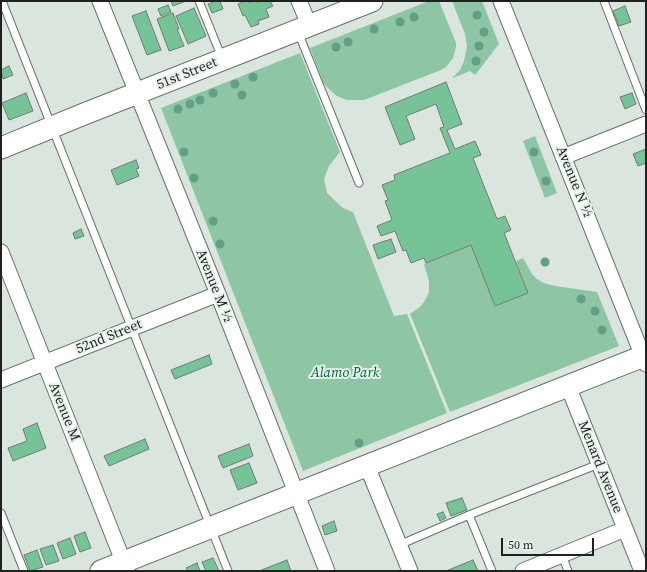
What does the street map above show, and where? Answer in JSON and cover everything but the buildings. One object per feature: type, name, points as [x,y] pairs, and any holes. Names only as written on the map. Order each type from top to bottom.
[{"type":"main road","name":"51st Street","points":[[1,148],[372,1]]},
{"type":"main road","points":[[101,571],[125,566],[211,528],[296,494],[568,386],[645,358]]},
{"type":"street","name":"Avenue M ½","points":[[100,1],[218,294],[327,571]]},
{"type":"street","points":[[299,1],[304,29]]},
{"type":"street","name":"Avenue N ½","points":[[501,1],[645,358]]},
{"type":"street","points":[[564,157],[646,124]]},
{"type":"street","name":"Avenue M","points":[[1,252],[125,566]]},
{"type":"street","name":"52nd Street","points":[[1,380],[218,294]]},
{"type":"street","name":"Menard Avenue","points":[[568,386],[642,571]]},
{"type":"street","points":[[367,466],[410,571]]},
{"type":"street","points":[[523,571],[625,529]]},
{"type":"lane","points":[[2,1],[228,571]]},
{"type":"lane","points":[[199,1],[223,60]]},
{"type":"lane","points":[[604,1],[646,110]]},
{"type":"lane","points":[[304,29],[359,183]]},
{"type":"lane","points":[[399,545],[469,515],[599,464]]},
{"type":"lane","points":[[1,513],[24,571]]},
{"type":"lane","points":[[469,515],[492,571]]},
{"type":"lane","points":[[562,555],[568,571]]},
{"type":"green space","points":[[429,1],[439,1],[456,43],[453,58],[446,67],[364,100],[347,100],[337,96],[324,84],[310,48]]},
{"type":"green space","points":[[452,1],[482,1],[499,44],[475,75],[470,71],[453,78],[460,70],[464,61],[467,46],[465,34]]},
{"type":"green space","name":"Alamo Park","points":[[300,53],[340,152],[329,166],[324,179],[327,193],[343,208],[353,212],[394,316],[407,314],[447,413],[303,471],[161,108]]},
{"type":"green space","points":[[535,136],[557,193],[545,198],[523,141]]},
{"type":"green space","points":[[471,245],[495,306],[528,293],[516,261],[523,258],[532,274],[544,283],[597,292],[619,346],[450,412],[410,314],[420,307],[429,292],[429,281],[424,264]]}]
